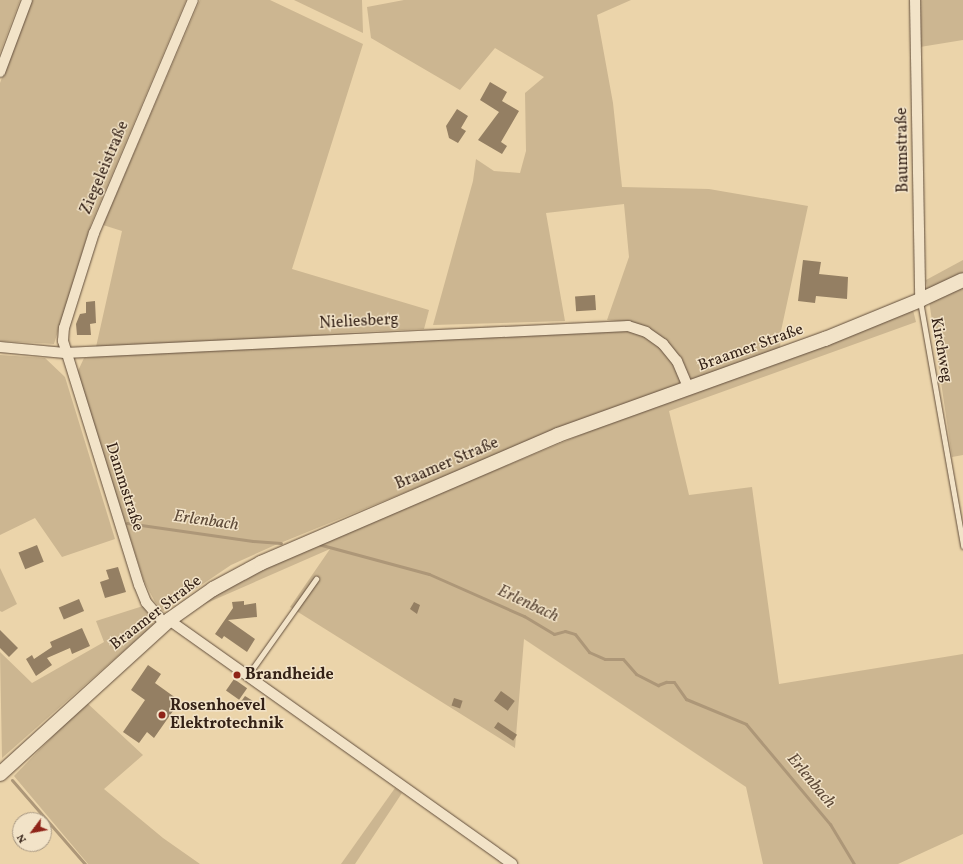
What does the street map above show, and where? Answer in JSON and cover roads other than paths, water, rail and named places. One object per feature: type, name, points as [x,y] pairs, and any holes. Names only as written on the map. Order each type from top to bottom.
[{"type":"street","points":[[0,72],[27,0]]},
{"type":"street","name":"Ziegeleistraße","points":[[65,353],[64,328],[94,234],[193,0]]},
{"type":"street","name":"Baumstraße","points":[[915,0],[920,300]]},
{"type":"street","name":"Braamer Straße","points":[[0,774],[167,622],[213,589],[261,563],[558,435],[825,339],[920,300],[963,280]]},
{"type":"street","name":"Nieliesberg","points":[[0,347],[65,353],[628,326],[646,332],[663,344],[677,361],[689,388]]},
{"type":"street","name":"Dammstraße","points":[[65,353],[139,585],[146,602],[167,622]]},
{"type":"street","points":[[167,622],[248,675],[512,864]]},
{"type":"lane","name":"Kirchweg","points":[[920,300],[963,546]]},
{"type":"lane","points":[[248,675],[316,579]]},
{"type":"waterway","name":"Erlenbach","points":[[127,523],[253,541],[281,543]]},
{"type":"waterway","name":"Erlenbach","points":[[318,544],[429,574],[524,616],[554,634],[565,631],[575,634],[589,652],[605,659],[623,659],[636,674],[658,685],[666,682],[674,682],[686,699],[746,724],[830,824],[854,864]]},
{"type":"waterway","points":[[12,780],[85,864]]},
{"type":"place","name":"Brandheide","points":[[237,675]]},
{"type":"place","name":"Rosenhoevel Elektrotechnik","points":[[162,715]]}]
